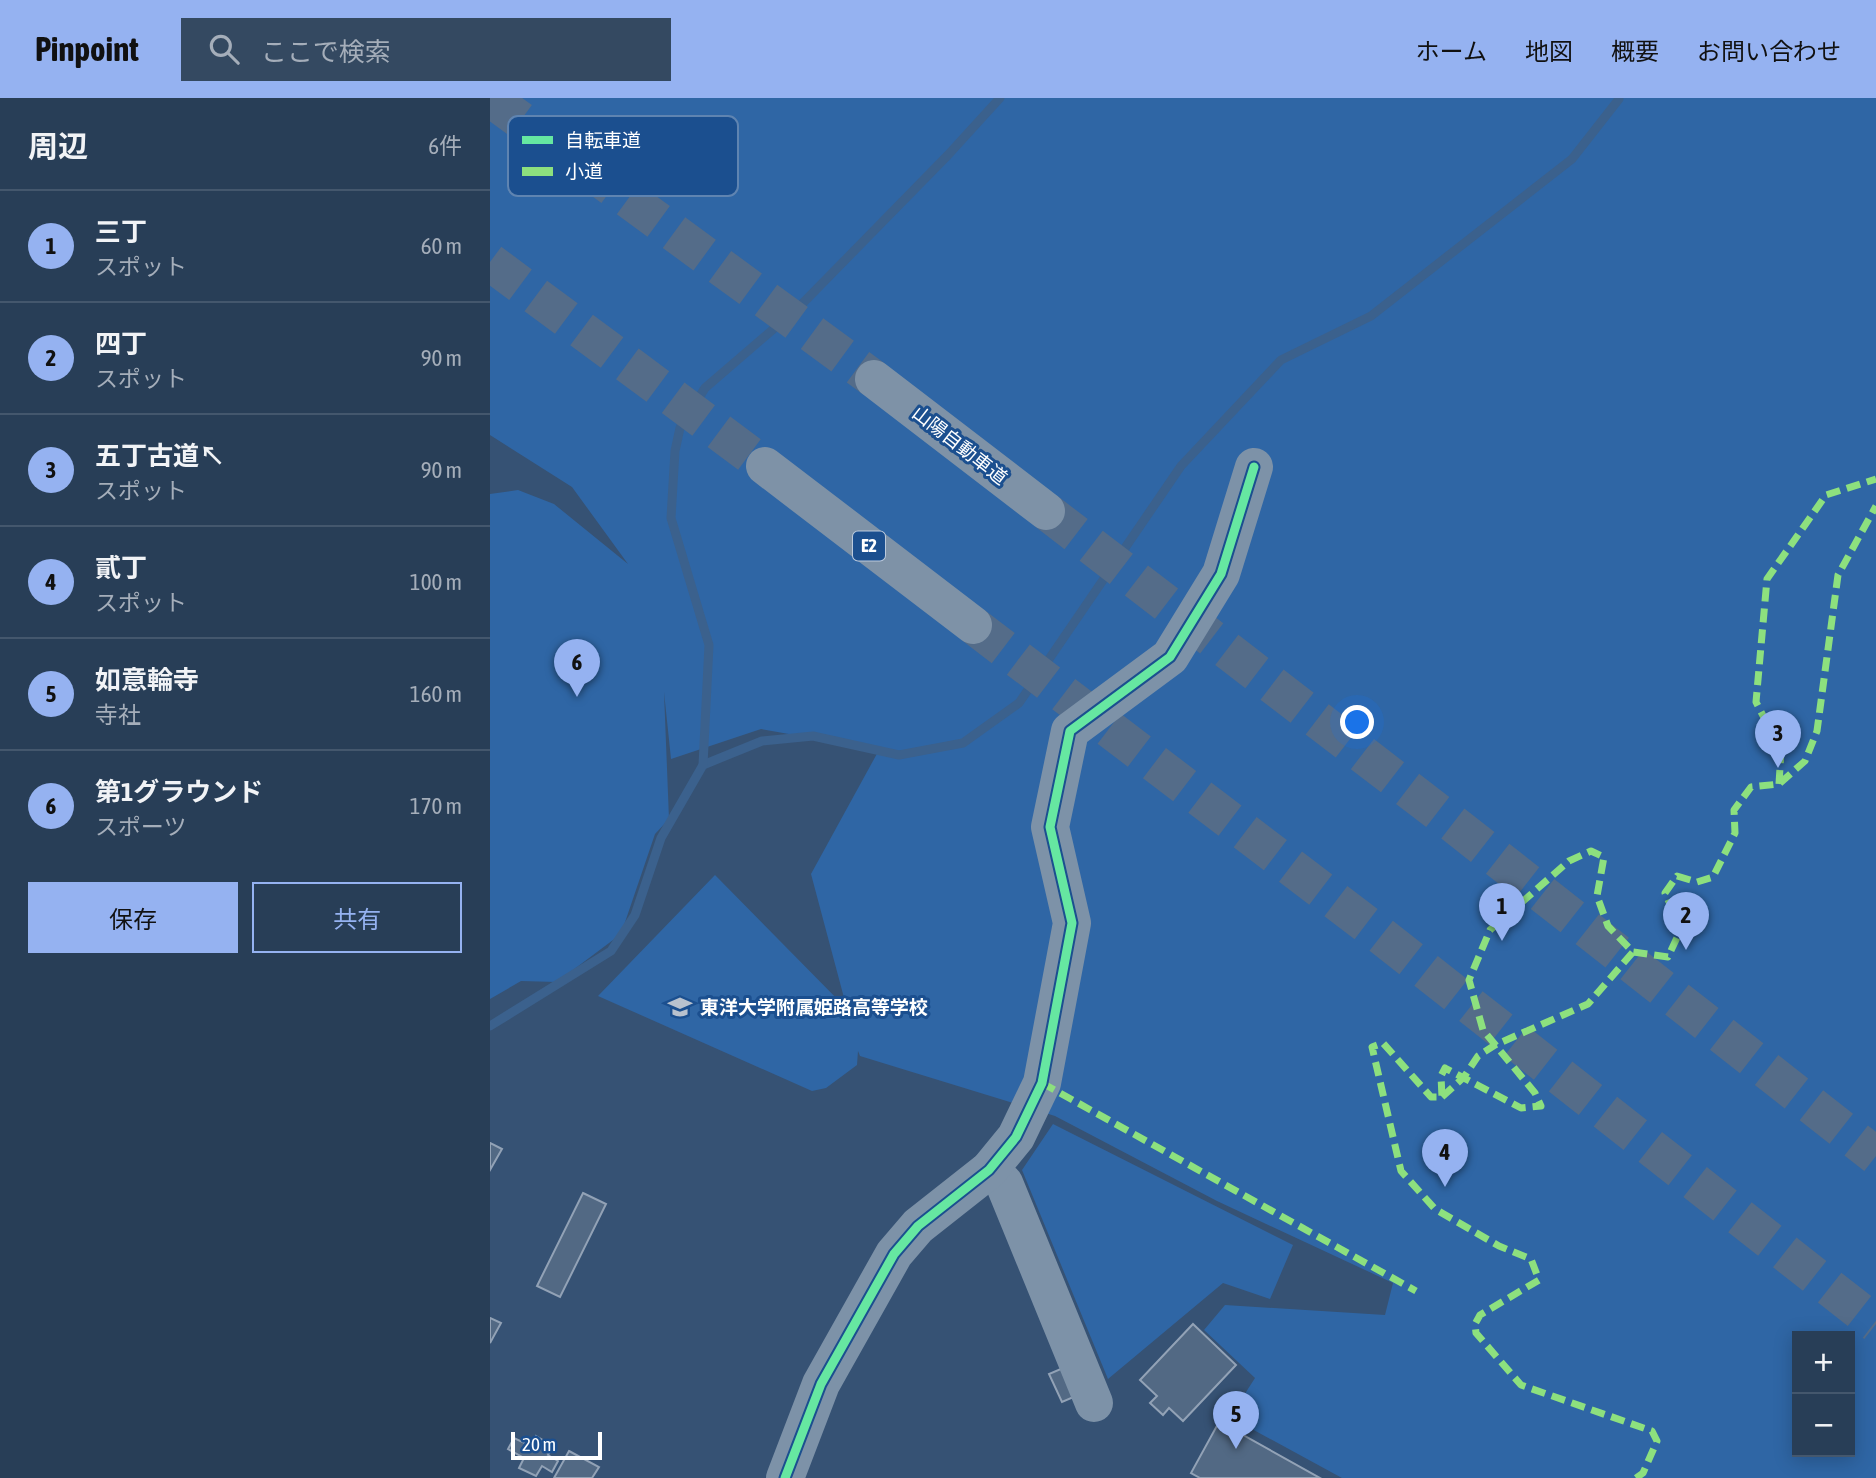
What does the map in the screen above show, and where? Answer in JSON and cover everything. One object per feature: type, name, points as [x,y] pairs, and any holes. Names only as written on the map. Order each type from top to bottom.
[{"type":"highway","name":"山陽自動車道","points":[[874,379],[1046,511]]},
{"type":"highway","name":"E2","points":[[765,466],[973,625]]},
{"type":"street","points":[[785,1478],[821,1384],[894,1254],[918,1226],[989,1170],[1016,1138],[1042,1083],[1072,923],[1050,827],[1070,731],[1170,657],[1221,574],[1254,467]]},
{"type":"street","points":[[989,1170],[1004,1183],[1094,1403]]},
{"type":"shaded area","points":[[490,98],[1876,98],[1876,1478],[1342,1478],[1230,1417],[1255,1378],[1204,1330],[1225,1305],[1385,1315],[1393,1283],[1217,1201],[1055,1116],[860,1056],[858,1051],[857,1065],[826,1088],[812,1091],[598,996],[715,875],[847,1009],[811,874],[879,750],[761,729],[671,759],[664,692],[669,819],[655,834],[621,934],[557,982],[521,981],[490,999],[490,494],[518,490],[554,504],[628,564],[572,487],[490,435]]},
{"type":"shaded area","points":[[1053,1124],[1293,1245],[1270,1299],[1223,1283],[1108,1379],[1022,1170]]},
{"type":"building","points":[[490,1143],[502,1149],[490,1170]]},
{"type":"building","points":[[583,1193],[606,1204],[560,1297],[537,1286]]},
{"type":"building","points":[[490,1318],[501,1323],[490,1343]]},
{"type":"building","points":[[1193,1324],[1236,1365],[1183,1421],[1169,1408],[1163,1415],[1150,1403],[1157,1396],[1140,1380]]},
{"type":"building","points":[[1063,1368],[1076,1396],[1062,1402],[1049,1374]]},
{"type":"building","points":[[1219,1422],[1320,1478],[1200,1478],[1191,1473]]},
{"type":"building","points":[[536,1436],[553,1446],[548,1455],[558,1461],[552,1472],[542,1466],[536,1476],[519,1468],[524,1458],[508,1449],[514,1438],[531,1446]]},
{"type":"building","points":[[569,1451],[599,1467],[592,1478],[554,1478]]},
{"type":"waterway","points":[[490,1026],[611,951],[635,915],[661,838],[703,765],[709,645],[671,518],[675,451],[680,428],[705,388],[799,307],[1000,98]]},
{"type":"waterway","points":[[703,765],[762,741],[813,736],[899,755],[963,743],[1019,703],[1181,466],[1281,360],[1371,316],[1572,159],[1619,99]]},
{"type":"tunnel","points":[[490,98],[515,116]]},
{"type":"tunnel","points":[[624,196],[874,379]]},
{"type":"tunnel","points":[[490,262],[765,466]]},
{"type":"tunnel","points":[[1046,511],[1456,826],[1876,1156]]},
{"type":"tunnel","points":[[973,625],[1379,934],[1876,1324]]},
{"type":"marked path","points":[[1779,784],[1781,751],[1756,702],[1767,579],[1826,495],[1876,479]]},
{"type":"marked path","points":[[1636,1478],[1643,1473],[1657,1441],[1652,1431],[1521,1385],[1476,1333],[1475,1324],[1480,1315],[1539,1280],[1531,1259],[1499,1246],[1435,1209],[1401,1171],[1372,1047],[1383,1043],[1431,1097],[1442,1097],[1441,1076],[1445,1068],[1521,1108],[1541,1106],[1535,1093],[1483,1030],[1469,980],[1490,930],[1569,861],[1591,851],[1604,857],[1597,896],[1608,926],[1633,952],[1668,957],[1681,929],[1665,893],[1677,876],[1697,882],[1713,877],[1735,833],[1734,810],[1751,787],[1779,784],[1805,761],[1817,731],[1838,575],[1876,506]]},
{"type":"marked path","points":[[1442,1097],[1464,1077],[1478,1056],[1495,1045],[1588,1004],[1633,952]]},
{"type":"marked path","points":[[1042,1083],[1416,1291]]},
{"type":"cycle path","points":[[785,1478],[821,1384],[894,1254],[918,1226],[989,1170],[1016,1137],[1042,1083],[1072,923],[1050,827],[1070,731],[1170,657],[1221,574],[1254,467]]},
{"type":"place","name":"第1グラウンド","points":[[577,697]]},
{"type":"place","name":"五丁古道↖","points":[[1778,768]]},
{"type":"place","name":"三丁","points":[[1502,941]]},
{"type":"place","name":"四丁","points":[[1686,950]]},
{"type":"place","name":"東洋大学附属姫路高等学校","points":[[680,1007]]},
{"type":"place","name":"貳丁","points":[[1445,1187]]},
{"type":"place","name":"如意輪寺","points":[[1236,1449]]}]
